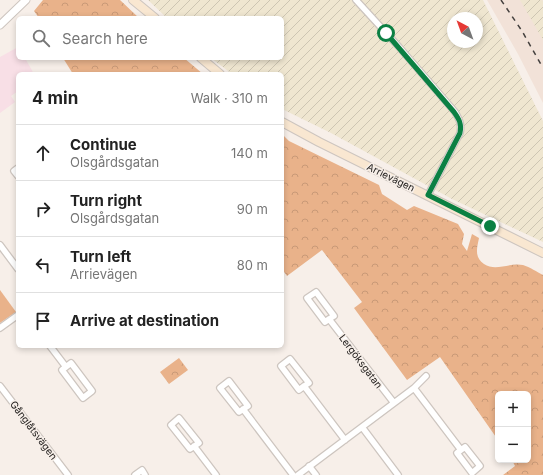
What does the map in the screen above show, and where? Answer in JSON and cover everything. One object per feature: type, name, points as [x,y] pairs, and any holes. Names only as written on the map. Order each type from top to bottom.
[{"type":"main road","points":[[133,0],[153,16]]},
{"type":"main road","points":[[142,0],[157,16]]},
{"type":"main road","points":[[203,60],[218,72]]},
{"type":"main road","name":"Arrievägen","points":[[284,123],[319,142],[543,253]]},
{"type":"street","points":[[0,25],[26,0]]},
{"type":"street","points":[[356,0],[399,47],[454,112],[460,122],[460,133],[428,195]]},
{"type":"street","points":[[0,245],[16,266]]},
{"type":"street","name":"Lergöksgatan","points":[[316,292],[334,316],[329,320],[325,322],[307,298],[316,292]]},
{"type":"street","points":[[0,328],[16,316]]},
{"type":"street","name":"Lergöksgatan","points":[[329,320],[394,404]]},
{"type":"street","points":[[52,348],[66,367]]},
{"type":"street","points":[[290,359],[309,382],[304,386],[299,390],[281,366],[290,359]]},
{"type":"street","points":[[71,363],[92,391],[84,398],[62,370],[66,367],[71,363]]},
{"type":"street","points":[[298,475],[394,404],[426,376]]},
{"type":"street","points":[[229,381],[248,406],[243,409],[239,412],[220,388],[229,381]]},
{"type":"street","name":"Gånglåtsvägen","points":[[0,386],[68,475]]},
{"type":"street","points":[[304,386],[345,440]]},
{"type":"street","points":[[414,388],[461,450]]},
{"type":"street","points":[[243,409],[294,475]]},
{"type":"street","points":[[179,418],[199,442],[194,446],[190,449],[171,425],[179,418]]},
{"type":"street","points":[[362,427],[398,475]]},
{"type":"street","points":[[194,446],[216,475]]},
{"type":"street","points":[[465,447],[480,466],[472,473],[457,453],[461,450],[465,447]]},
{"type":"street","points":[[310,466],[316,475]]},
{"type":"street","points":[[135,475],[142,470],[145,475]]},
{"type":"shaded area","points":[[148,0],[483,0],[543,121],[543,242],[452,199],[331,133],[284,110],[284,72],[229,72],[214,60],[284,60],[284,16],[165,16]]},
{"type":"shaded area","points":[[487,0],[543,0],[543,103],[518,54]]},
{"type":"shaded area","points":[[520,0],[543,1],[543,40]]},
{"type":"shaded area","points":[[16,48],[16,60],[26,60],[33,72],[16,72],[16,92],[11,96],[15,102],[0,113],[0,57]]},
{"type":"green space","points":[[43,0],[120,0],[137,16],[38,16],[34,11]]},
{"type":"green space","points":[[64,60],[186,60],[201,72],[72,72]]},
{"type":"green space","points":[[284,136],[289,141],[379,185],[382,194],[407,210],[414,206],[458,224],[464,234],[462,244],[467,251],[472,234],[479,238],[477,255],[484,264],[498,267],[518,264],[531,268],[543,275],[543,475],[503,475],[515,466],[514,463],[531,463],[531,391],[495,391],[495,436],[440,357],[407,380],[354,308],[362,302],[322,250],[287,276],[284,272]]},
{"type":"green space","points":[[0,290],[16,312],[0,323]]},
{"type":"green space","points":[[179,358],[188,370],[169,384],[160,372]]},
{"type":"railway","points":[[501,0],[522,31],[543,68]]},
{"type":"route","points":[[386,33],[454,112],[460,122],[460,133],[428,195],[490,226]]}]
